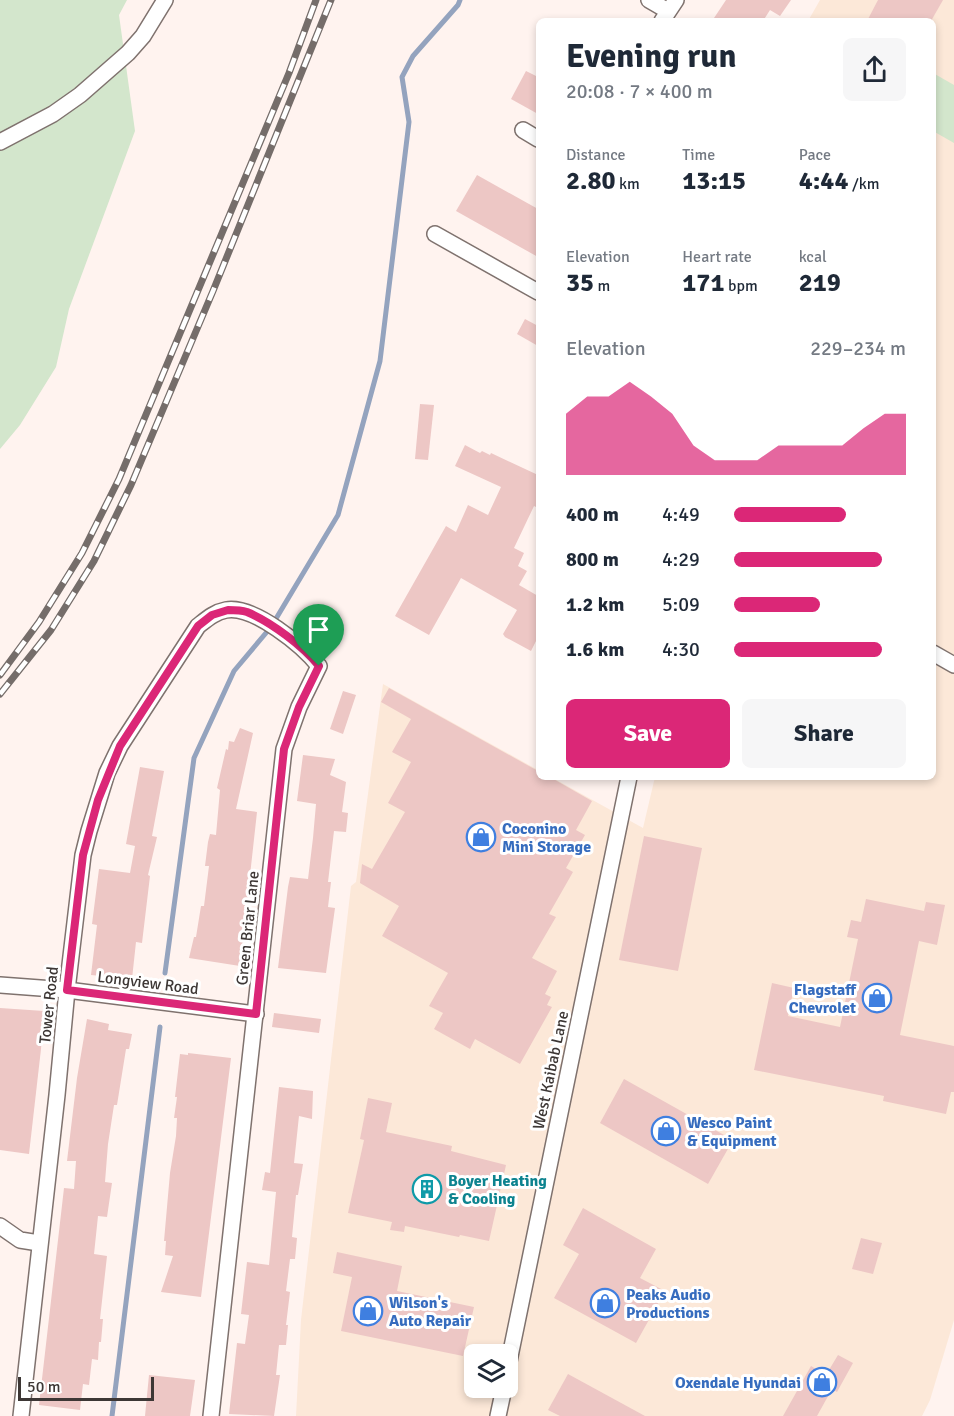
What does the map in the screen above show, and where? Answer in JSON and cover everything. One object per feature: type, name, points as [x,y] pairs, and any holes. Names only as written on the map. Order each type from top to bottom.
[{"type":"street","points":[[0,142],[53,114],[88,88],[128,53],[143,36],[165,0]]},
{"type":"street","points":[[649,0],[669,11]]},
{"type":"street","points":[[523,130],[536,138]]},
{"type":"street","points":[[435,234],[536,291]]},
{"type":"street","name":"Green Briar Lane","points":[[198,626],[212,615],[228,610],[245,611],[300,646],[319,666],[299,707],[284,749],[211,1416]]},
{"type":"street","name":"Tower Road","points":[[21,1416],[83,855],[98,800],[120,746],[198,626]]},
{"type":"street","points":[[936,655],[954,665]]},
{"type":"street","name":"West Kaibab Lane","points":[[513,1344],[628,780]]},
{"type":"street","name":"Longview Road","points":[[0,986],[67,990],[256,1014]]},
{"type":"street","points":[[0,1226],[20,1240],[39,1243]]},
{"type":"street","points":[[498,1416],[502,1398]]},
{"type":"shaded area","points":[[820,0],[954,0],[954,1320],[930,1400],[922,1416],[296,1416],[301,1320],[351,886],[356,882],[383,684],[536,769],[536,780],[556,780],[643,828],[654,780],[936,780],[936,18],[810,18]]},
{"type":"green space","points":[[0,0],[127,0],[119,15],[135,131],[69,309],[56,367],[20,425],[0,449]]},
{"type":"green space","points":[[936,75],[954,85],[954,143],[936,133]]},
{"type":"building","points":[[726,0],[791,0],[780,16],[770,10],[765,18],[714,18]]},
{"type":"building","points":[[878,0],[943,0],[933,18],[869,18]]},
{"type":"building","points":[[526,71],[536,76],[536,113],[511,99]]},
{"type":"building","points":[[477,175],[536,208],[536,256],[456,211]]},
{"type":"building","points":[[525,319],[536,325],[536,345],[517,334]]},
{"type":"building","points":[[420,404],[434,405],[428,460],[415,459]]},
{"type":"building","points":[[465,445],[480,453],[482,451],[490,455],[491,453],[536,474],[536,507],[534,506],[514,548],[524,553],[518,566],[527,571],[519,585],[536,595],[536,641],[531,651],[503,634],[517,610],[461,578],[429,635],[395,616],[446,526],[456,532],[468,505],[488,515],[501,487],[455,466]]},
{"type":"building","points":[[389,688],[536,770],[536,780],[555,780],[592,801],[576,830],[585,835],[566,868],[573,872],[549,914],[556,917],[532,958],[557,971],[545,994],[551,997],[547,1005],[552,1007],[520,1064],[475,1039],[470,1049],[434,1029],[443,1013],[429,1006],[448,973],[382,936],[399,906],[360,883],[362,864],[372,869],[405,812],[388,803],[411,762],[392,752],[411,719],[381,702]]},
{"type":"building","points":[[343,691],[356,695],[343,734],[330,729]]},
{"type":"building","points":[[240,728],[253,733],[236,809],[257,812],[240,966],[189,958],[194,937],[196,937],[201,906],[204,906],[209,866],[205,866],[208,842],[210,834],[216,835],[220,790],[217,788],[229,741],[234,742]]},
{"type":"building","points":[[303,755],[335,759],[330,775],[346,782],[342,812],[348,813],[346,832],[334,831],[328,882],[331,882],[328,907],[335,908],[326,973],[278,968],[290,877],[308,879],[313,838],[316,804],[297,801]]},
{"type":"building","points":[[140,767],[164,771],[152,836],[157,837],[148,875],[150,876],[142,943],[136,942],[132,979],[91,975],[97,925],[92,924],[99,869],[130,873],[135,846],[126,844]]},
{"type":"building","points":[[644,836],[702,848],[678,971],[619,960]]},
{"type":"building","name":"Flagstaff Chevrolet","points":[[866,899],[924,911],[926,902],[945,905],[937,945],[919,941],[900,1035],[954,1046],[954,1092],[951,1092],[946,1114],[883,1101],[884,1096],[754,1070],[772,983],[794,988],[788,1016],[840,1027],[858,939],[847,937],[851,920],[861,922]]},
{"type":"building","points":[[0,1008],[44,1011],[29,1154],[0,1150]]},
{"type":"building","points":[[274,1013],[321,1019],[319,1033],[272,1027]]},
{"type":"building","points":[[87,1019],[109,1024],[108,1030],[132,1034],[129,1049],[126,1049],[108,1144],[105,1182],[112,1183],[107,1217],[98,1216],[94,1254],[107,1256],[100,1319],[103,1319],[101,1342],[99,1342],[98,1360],[92,1359],[89,1385],[83,1384],[80,1410],[39,1405],[64,1188],[74,1189],[76,1161],[67,1161]]},
{"type":"building","points":[[188,1053],[231,1058],[201,1297],[161,1292],[173,1256],[165,1255],[166,1241],[164,1241],[176,1136],[177,1118],[174,1118],[177,1097],[175,1097],[180,1054],[188,1055]]},
{"type":"building","name":"Wesco Paint & Equipment","points":[[624,1079],[733,1140],[708,1184],[600,1123]]},
{"type":"building","points":[[279,1087],[313,1091],[312,1119],[299,1116],[294,1163],[303,1164],[298,1195],[296,1195],[292,1237],[297,1238],[295,1259],[290,1259],[286,1291],[290,1292],[286,1345],[279,1345],[276,1375],[280,1375],[274,1416],[229,1414],[237,1343],[245,1344],[249,1315],[241,1314],[247,1262],[269,1265],[276,1192],[262,1190],[265,1172],[270,1173]]},
{"type":"building","name":"Boyer Heating & Cooling","points":[[368,1098],[392,1103],[386,1132],[452,1146],[451,1151],[506,1165],[489,1241],[405,1226],[404,1232],[390,1230],[392,1222],[348,1213],[364,1140],[360,1139]]},
{"type":"building","points":[[583,1208],[656,1249],[640,1278],[665,1291],[636,1343],[554,1298],[579,1254],[563,1245]]},
{"type":"building","points":[[861,1238],[882,1243],[873,1274],[852,1269]]},
{"type":"building","points":[[337,1252],[402,1266],[397,1291],[474,1307],[463,1356],[341,1331],[352,1277],[333,1273]]},
{"type":"building","name":"Oxendale Hyundai","points":[[838,1355],[853,1363],[837,1392],[832,1389],[817,1416],[783,1416],[811,1366],[826,1375]]},
{"type":"building","points":[[568,1374],[645,1416],[560,1416],[548,1410]]},
{"type":"building","points":[[149,1375],[195,1380],[190,1416],[145,1416]]},
{"type":"waterway","points":[[165,973],[194,758],[234,671],[271,627],[338,515],[380,361],[409,122],[402,77],[413,56],[460,0]]},
{"type":"waterway","points":[[112,1416],[160,1027]]},
{"type":"railway","points":[[0,675],[39,622],[82,553],[119,479],[289,73],[316,0]]},
{"type":"railway","points":[[0,694],[51,630],[94,561],[131,485],[213,291],[331,0]]},
{"type":"place","name":"Coconino Mini Storage","points":[[481,837]]},
{"type":"place","name":"Flagstaff Chevrolet","points":[[877,998]]},
{"type":"place","name":"Wesco Paint & Equipment","points":[[666,1131]]},
{"type":"place","name":"Boyer Heating & Cooling","points":[[427,1189]]},
{"type":"place","name":"Peaks Audio Productions","points":[[605,1303]]},
{"type":"place","name":"Wilson's Auto Repair","points":[[368,1311]]},
{"type":"place","name":"Oxendale Hyundai","points":[[822,1382]]},
{"type":"route","points":[[228,610],[245,611],[282,633],[308,653],[319,666],[299,707],[284,749],[256,1014],[67,990],[83,855],[88,831],[107,773],[120,746],[198,626],[212,615],[228,610]]}]
